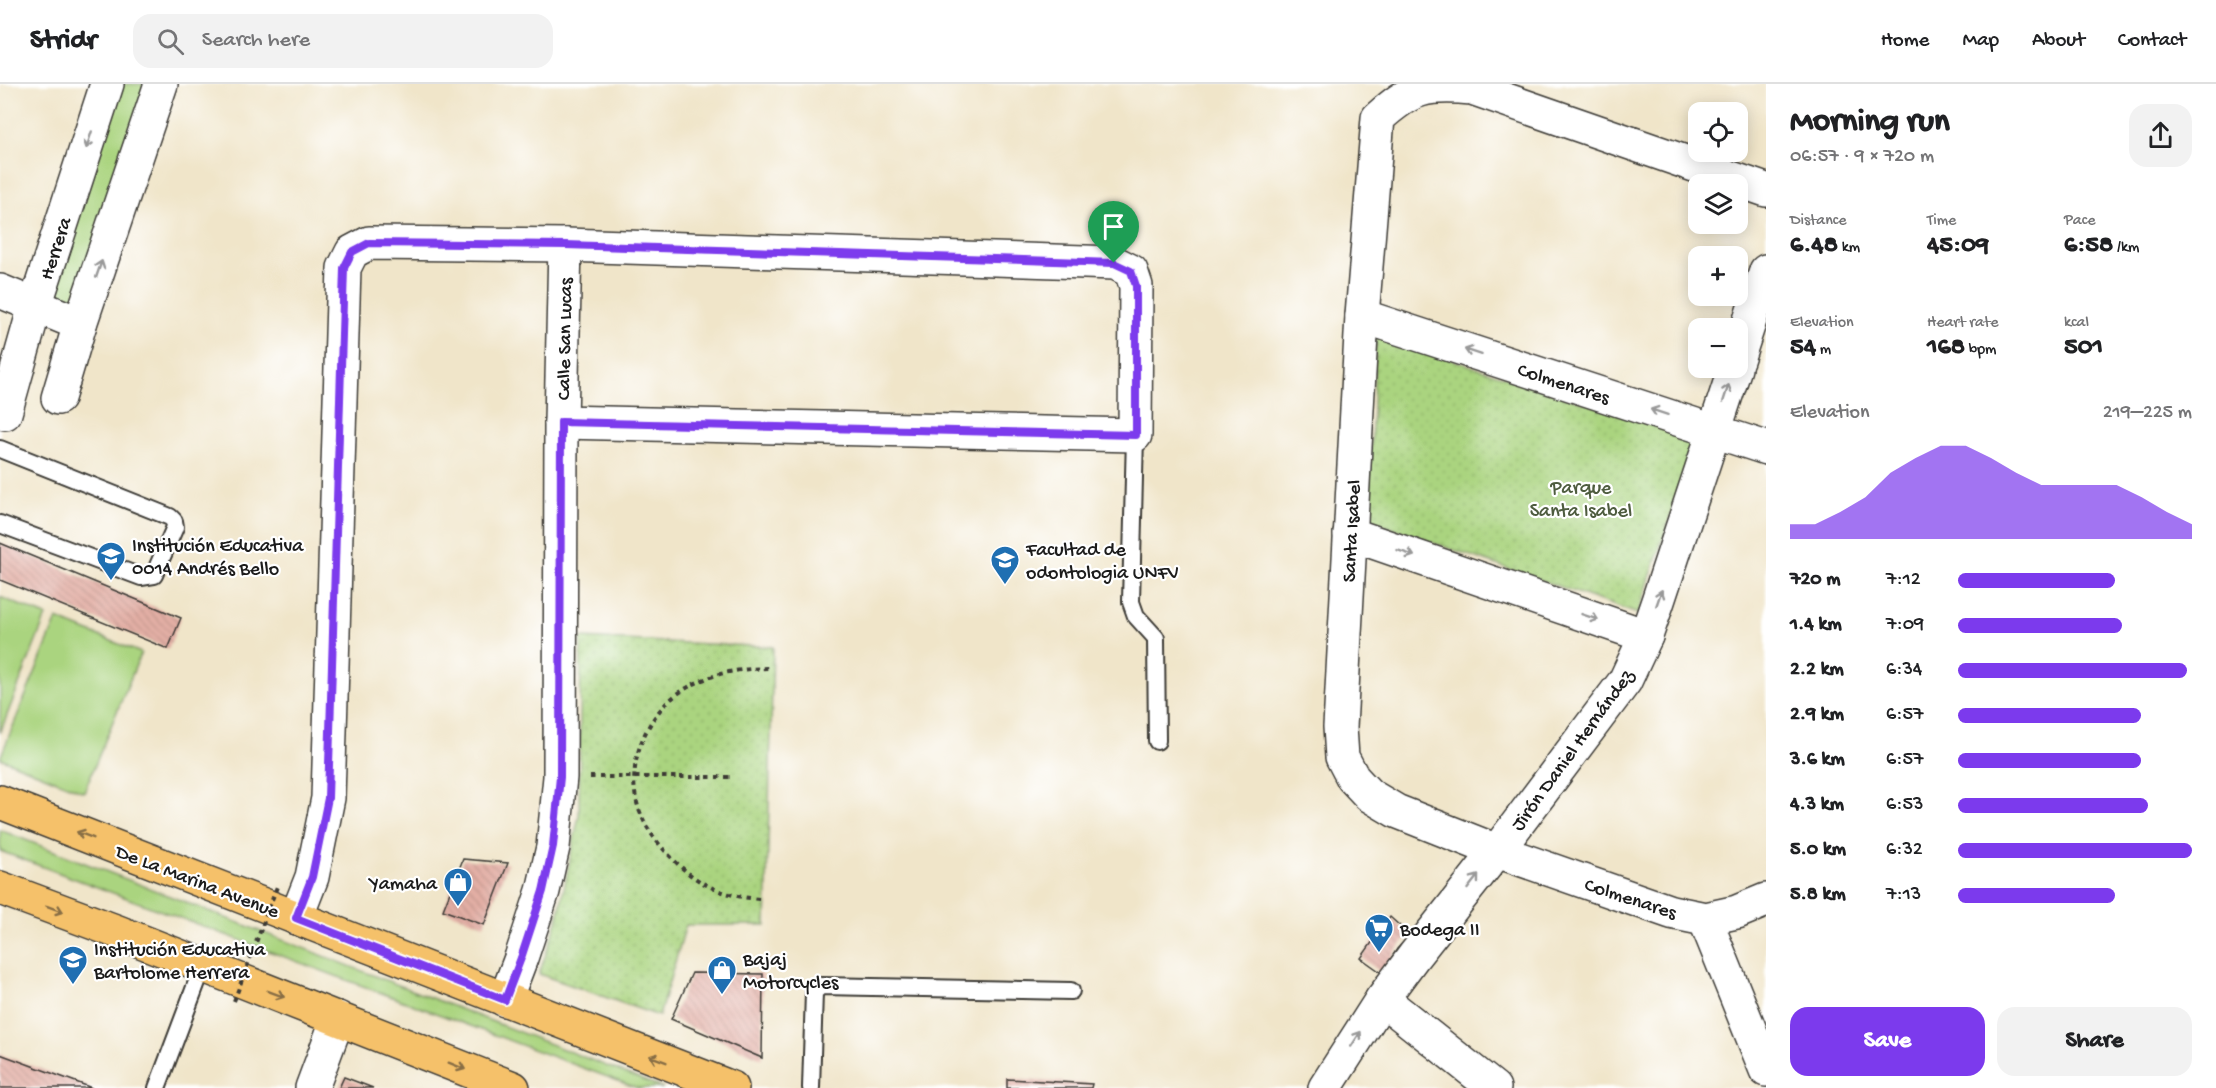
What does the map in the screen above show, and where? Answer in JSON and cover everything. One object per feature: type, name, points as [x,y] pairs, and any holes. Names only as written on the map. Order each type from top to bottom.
[{"type":"main road","name":"De La Marina Avenue","points":[[0,802],[732,1088]]},
{"type":"main road","points":[[0,888],[513,1088]]},
{"type":"street","name":"Herrera","points":[[2,418],[106,84]]},
{"type":"street","points":[[58,398],[80,324],[160,84]]},
{"type":"street","name":"Santa Isabel","points":[[1383,84],[1378,118],[1362,316],[1340,727],[1342,757],[1353,778],[1378,801],[1396,811],[1497,851]]},
{"type":"street","points":[[1378,118],[1399,98],[1420,87],[1446,85],[1510,93],[1766,190]]},
{"type":"street","points":[[296,918],[312,877],[328,798],[344,268],[352,252],[369,243],[566,245],[1114,263],[1131,271],[1136,286],[1136,435],[561,422]]},
{"type":"street","name":"Calle San Lucas","points":[[505,1000],[543,891],[553,846],[560,777],[561,422],[566,245]]},
{"type":"street","points":[[1748,326],[1766,271]]},
{"type":"street","points":[[0,291],[80,324]]},
{"type":"street","name":"Colmenares","points":[[1362,316],[1766,448]]},
{"type":"street","name":"Jirón Daniel Hernández","points":[[1325,1088],[1382,999],[1625,681],[1646,636],[1732,378]]},
{"type":"street","points":[[1350,534],[1646,636]]},
{"type":"street","name":"Colmenares","points":[[1497,851],[1671,912],[1705,919],[1737,912],[1766,900]]},
{"type":"street","points":[[1705,919],[1766,1070]]},
{"type":"street","points":[[1382,999],[1494,1088]]},
{"type":"street","points":[[312,1088],[338,1018]]},
{"type":"lane","points":[[1136,435],[1131,602],[1136,616],[1156,638],[1157,741]]},
{"type":"lane","points":[[0,449],[170,517],[175,527],[154,575],[141,577],[0,524]]},
{"type":"lane","points":[[157,1088],[203,966]]},
{"type":"lane","points":[[811,1088],[814,992],[821,986],[1071,991]]},
{"type":"path","points":[[759,899],[735,897],[709,887],[681,868],[656,842],[639,811],[634,777],[641,742],[657,712],[684,689],[715,675],[740,669],[768,668]]},
{"type":"path","points":[[560,777],[730,777]]},
{"type":"path","points":[[234,1000],[278,884]]},
{"type":"green space","points":[[112,84],[150,84],[77,298],[67,304],[51,296]]},
{"type":"green space","name":"Parque Santa Isabel","points":[[1376,335],[1696,439],[1638,614],[1368,520]]},
{"type":"green space","points":[[0,597],[46,616],[0,733]]},
{"type":"green space","points":[[57,619],[141,653],[84,792],[0,758]]},
{"type":"green space","points":[[581,638],[773,647],[766,925],[686,925],[659,1016],[539,974],[558,918],[579,815]]},
{"type":"green space","points":[[0,830],[663,1088],[637,1088],[0,851]]},
{"type":"building","points":[[0,543],[181,618],[168,649],[0,580]]},
{"type":"building","points":[[463,859],[508,863],[484,925],[443,910]]},
{"type":"building","points":[[1390,917],[1410,935],[1397,949],[1382,973],[1361,958]]},
{"type":"building","name":"Bajaj Motorcycles","points":[[692,973],[763,974],[762,1058],[671,1019]]},
{"type":"building","points":[[0,1054],[92,1088],[0,1088]]},
{"type":"building","points":[[344,1077],[373,1088],[339,1088]]},
{"type":"building","points":[[1007,1079],[1092,1084],[1091,1088],[1007,1088]]},
{"type":"place","name":"Institución Educativa 0014 Andrés Bello","points":[[111,582]]},
{"type":"place","name":"Facultad de odontologia UNFV","points":[[1005,586]]},
{"type":"place","name":"Yamaha","points":[[458,908]]},
{"type":"place","name":"Bodega II","points":[[1379,954]]},
{"type":"place","name":"Institución Educativa Bartolome Herrera","points":[[73,986]]},
{"type":"place","name":"Bajaj Motorcycles","points":[[722,996]]},
{"type":"route","points":[[369,243],[566,245],[1114,263],[1131,271],[1136,286],[1136,435],[561,422],[560,777],[553,846],[543,891],[505,1000],[296,918],[312,877],[328,798],[344,268],[352,252],[369,243]]}]
